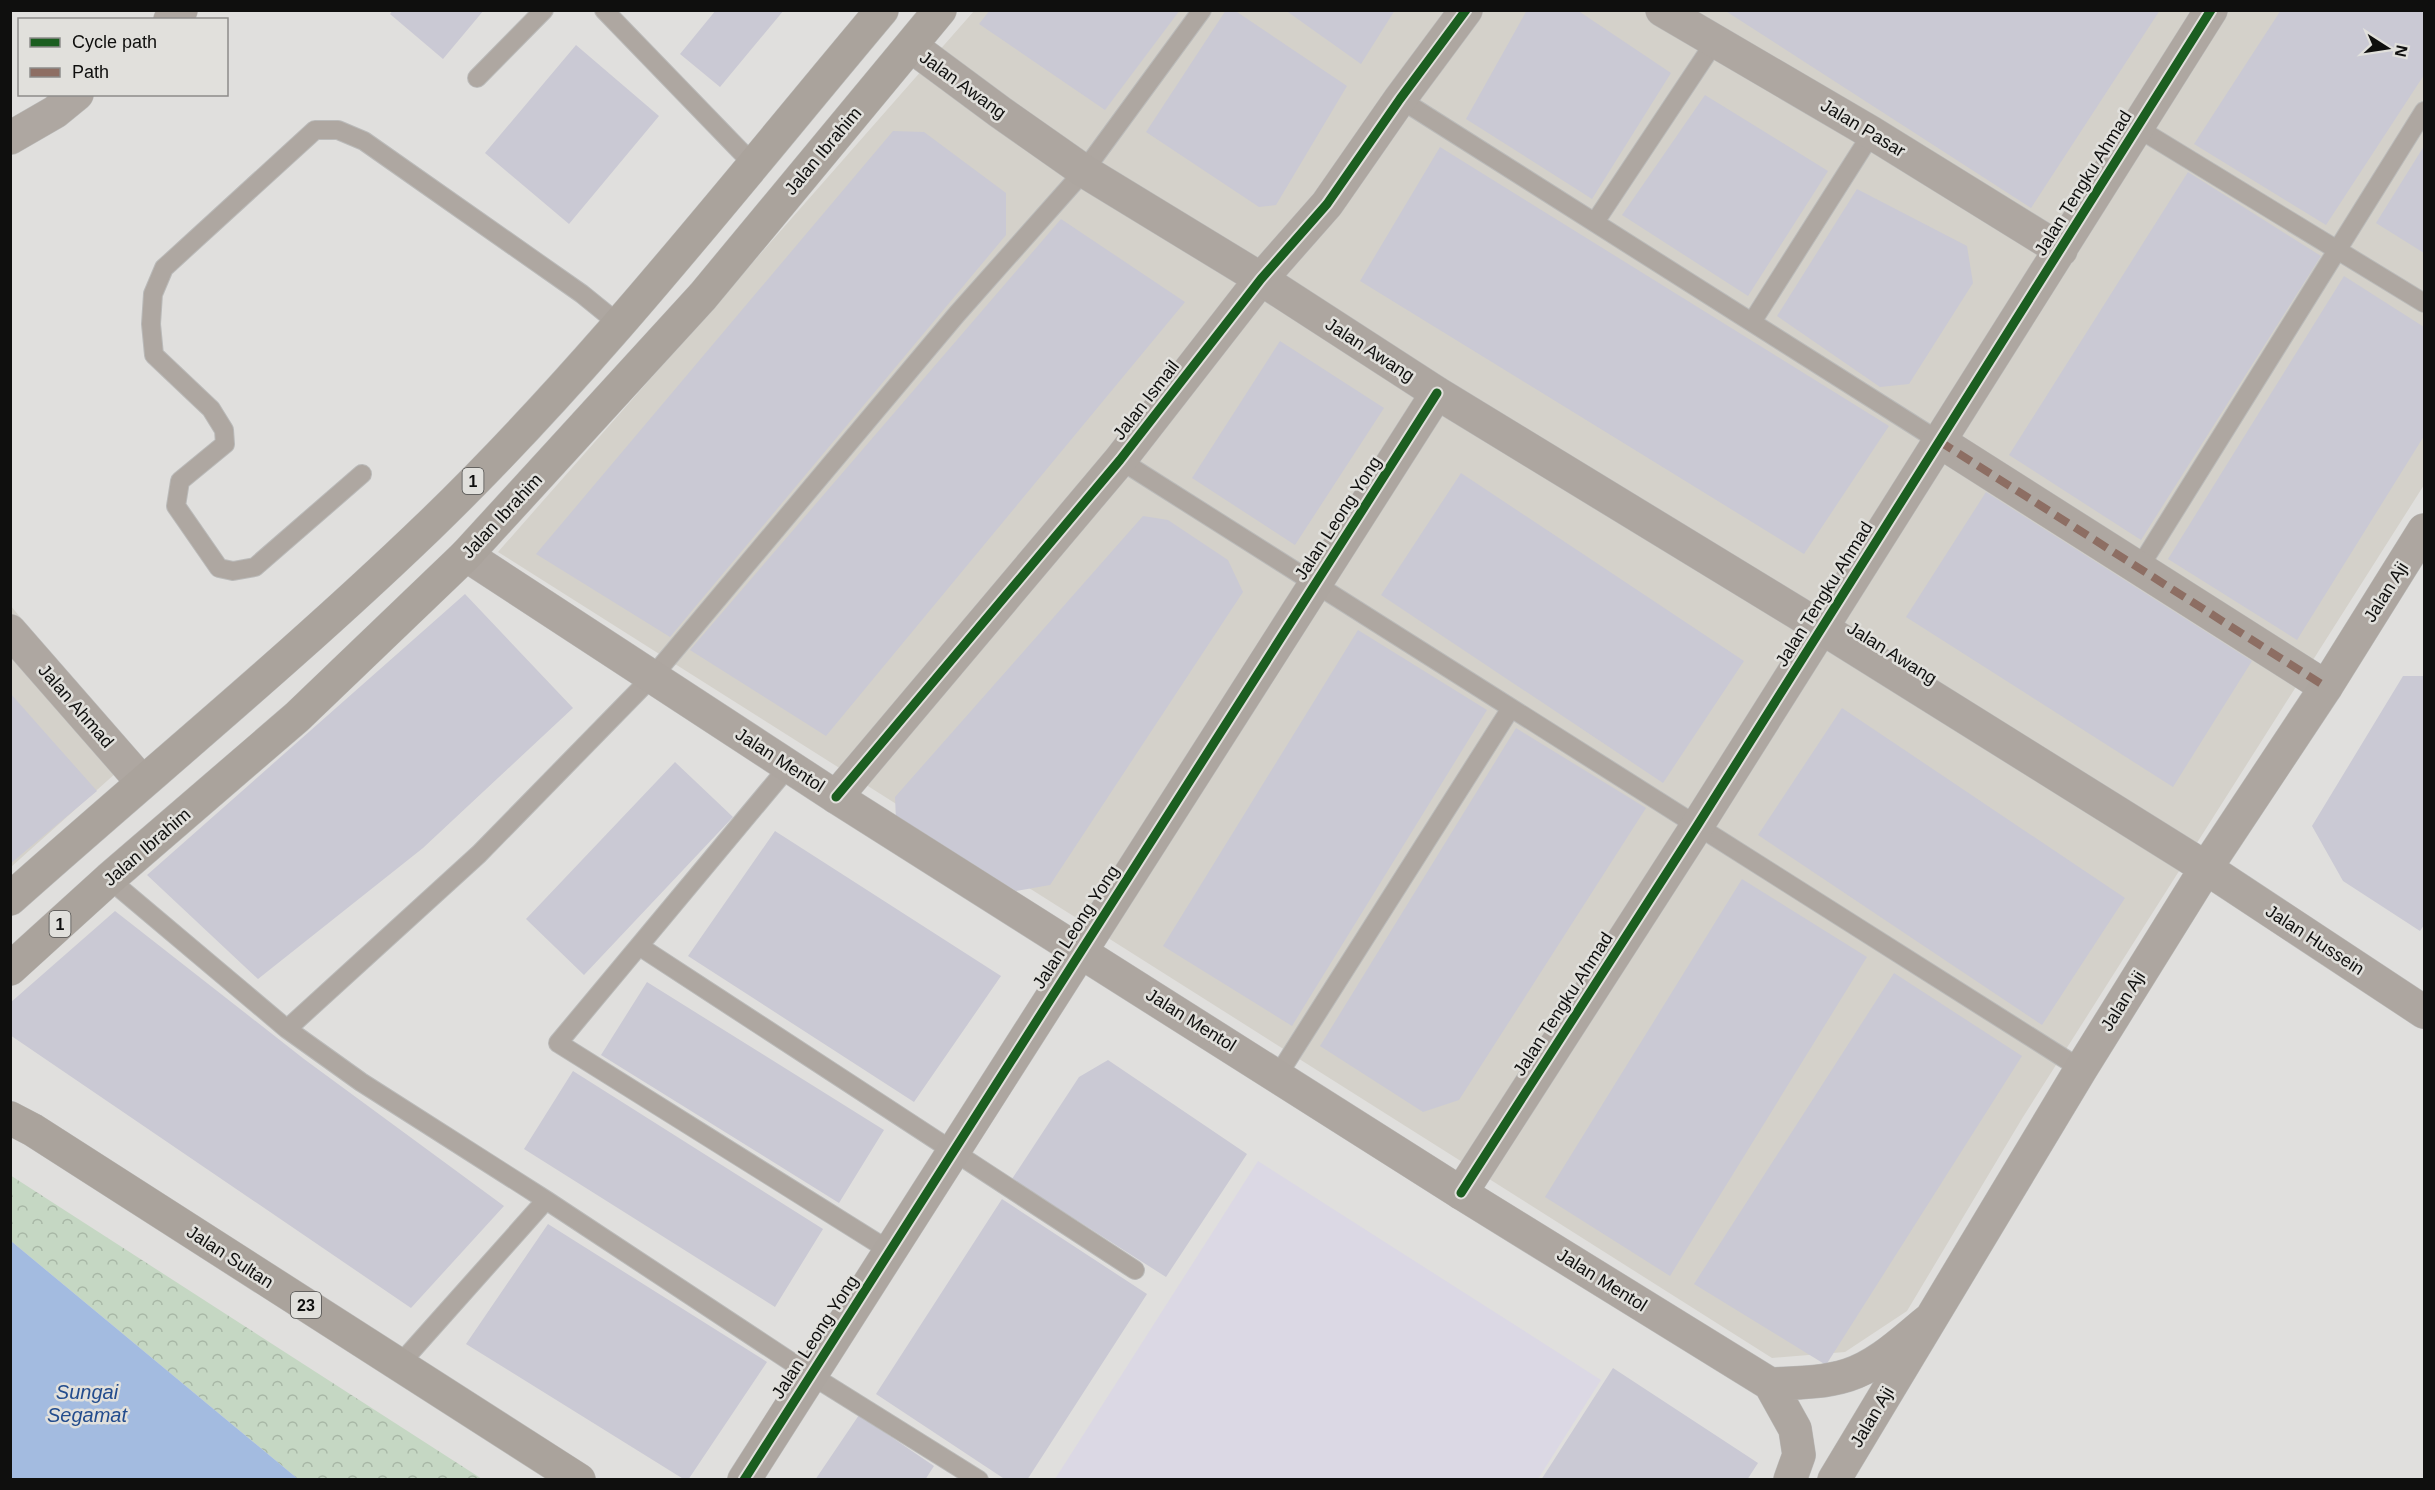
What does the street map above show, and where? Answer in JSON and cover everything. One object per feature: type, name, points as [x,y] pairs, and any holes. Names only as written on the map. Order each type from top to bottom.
[{"type":"highway","name":"1","points":[[10,899],[292,652],[427,528],[509,444],[619,324],[882,10]]},
{"type":"highway","name":"Jalan Ibrahim","points":[[10,969],[297,717],[466,555],[703,296],[940,10]]},
{"type":"highway","name":"Jalan Sultan","points":[[10,1102],[22,1124],[579,1479]]},
{"type":"main road","name":"Jalan Awang","points":[[911,46],[999,112],[1084,171],[1261,279],[1437,393],[1822,628],[2206,868]]},
{"type":"main road","name":"Jalan Leong Yong","points":[[744,1479],[1437,393]]},
{"type":"main road","name":"Jalan Aji","points":[[1834,1479],[2081,1069],[2206,868],[2326,687],[2424,530]]},
{"type":"main road","name":"Jalan Mentol","points":[[466,555],[836,797],[1461,1193],[1770,1384]]},
{"type":"main road","name":"Jalan Hussein","points":[[2206,868],[2424,1012]]},
{"type":"main road","points":[[1790,1479],[1799,1455],[1795,1429],[1770,1384],[1814,1382],[1849,1374],[1884,1356],[1929,1320]]},
{"type":"street","name":"Jalan Ismail","points":[[836,797],[1120,460],[1261,279],[1327,204],[1400,99],[1466,10]]},
{"type":"street","name":"Jalan Pasar","points":[[1662,10],[1872,133],[2061,250]]},
{"type":"street","name":"Jalan Tengku Ahmad","points":[[1461,1193],[1697,826],[2211,10]]},
{"type":"street","points":[[10,138],[55,112],[75,96]]},
{"type":"street","points":[[1939,441],[2326,687]]},
{"type":"street","name":"Jalan Ahmad","points":[[10,631],[142,782]]},
{"type":"lane","points":[[477,78],[544,10]]},
{"type":"lane","points":[[604,10],[753,164]]},
{"type":"lane","points":[[287,1029],[478,854],[653,676],[957,314],[1084,171],[1202,10]]},
{"type":"lane","points":[[1595,222],[1716,40]]},
{"type":"lane","points":[[1400,99],[1939,441]]},
{"type":"lane","points":[[2139,568],[2424,111]]},
{"type":"lane","points":[[2136,127],[2424,303]]},
{"type":"lane","points":[[362,474],[255,567],[233,571],[219,568],[176,506],[180,481],[225,444],[224,430],[212,409],[154,355],[151,324],[153,294],[164,268],[315,130],[338,130],[364,141],[582,294],[619,324]]},
{"type":"lane","points":[[1752,322],[1872,133]]},
{"type":"lane","points":[[1120,460],[2081,1069]]},
{"type":"lane","points":[[1278,1075],[1511,708]]},
{"type":"lane","points":[[789,766],[558,1043],[890,1251]]},
{"type":"lane","points":[[110,879],[287,1029],[361,1082],[546,1200],[811,1375],[980,1479]]},
{"type":"lane","points":[[639,946],[1135,1270]]},
{"type":"lane","points":[[399,1365],[546,1200]]},
{"type":"shaded area","points":[[974,11],[2424,11],[2424,485],[2023,1117],[1907,1311],[1845,1352],[1772,1358],[498,552]]},
{"type":"shaded area","points":[[10,605],[136,755],[11,867],[10,867]]},
{"type":"shaded area","points":[[1258,1161],[1601,1380],[1538,1479],[1055,1479]]},
{"type":"green space","points":[[10,1175],[482,1479],[298,1479],[11,1241]]},
{"type":"water","name":"Sungai Segamat","points":[[11,1241],[298,1479],[11,1479]]},
{"type":"building","points":[[393,10],[484,10],[443,59],[390,14]]},
{"type":"building","points":[[716,10],[784,10],[720,87],[680,54]]},
{"type":"building","points":[[990,10],[1180,10],[1105,110],[979,24]]},
{"type":"building","points":[[1226,10],[1234,10],[1347,86],[1276,205],[1259,207],[1146,132]]},
{"type":"building","points":[[1285,10],[1395,10],[1361,64]]},
{"type":"building","points":[[1527,10],[1577,10],[1671,73],[1592,199],[1466,119]]},
{"type":"building","points":[[1724,10],[2160,10],[2031,208]]},
{"type":"building","points":[[2281,10],[2424,10],[2424,75],[2326,225],[2194,144]]},
{"type":"building","points":[[576,45],[659,116],[569,224],[485,153]]},
{"type":"building","points":[[1705,95],[1828,171],[1748,296],[1622,215]]},
{"type":"building","points":[[893,131],[924,132],[1006,193],[1006,235],[670,637],[536,554]]},
{"type":"building","points":[[2424,146],[2424,253],[2376,223]]},
{"type":"building","points":[[1440,147],[1889,426],[1804,554],[1360,281]]},
{"type":"building","points":[[2188,172],[2321,256],[2141,540],[2009,455]]},
{"type":"building","points":[[1857,189],[1967,246],[1973,283],[1909,384],[1880,387],[1777,316]]},
{"type":"building","points":[[1061,219],[1185,302],[826,736],[690,650]]},
{"type":"building","points":[[2344,276],[2424,327],[2424,436],[2297,640],[2168,559]]},
{"type":"building","points":[[1280,341],[1384,408],[1295,545],[1192,478]]},
{"type":"building","points":[[1461,473],[1744,661],[1663,783],[1381,595]]},
{"type":"building","points":[[1986,492],[2252,661],[2173,787],[1906,617]]},
{"type":"building","points":[[1143,516],[1168,520],[1228,560],[1243,592],[1050,885],[1016,891],[896,820],[895,797]]},
{"type":"building","points":[[465,594],[573,708],[423,848],[258,979],[147,875]]},
{"type":"building","points":[[1358,630],[1487,710],[1292,1026],[1163,946]]},
{"type":"building","points":[[2403,676],[2424,676],[2424,925],[2420,931],[2343,881],[2312,826]]},
{"type":"building","points":[[10,693],[97,791],[10,864]]},
{"type":"building","points":[[1842,708],[2125,898],[2042,1025],[1758,835]]},
{"type":"building","points":[[1516,728],[1646,808],[1459,1100],[1423,1112],[1320,1046]]},
{"type":"building","points":[[675,762],[733,817],[584,975],[526,919]]},
{"type":"building","points":[[775,831],[1001,976],[914,1102],[688,956]]},
{"type":"building","points":[[1742,879],[1867,957],[1670,1276],[1545,1197]]},
{"type":"building","points":[[115,911],[304,1059],[504,1206],[411,1308],[10,1035],[10,1003]]},
{"type":"building","points":[[1894,973],[2022,1056],[1826,1365],[1694,1284]]},
{"type":"building","points":[[647,982],[884,1130],[839,1203],[601,1055]]},
{"type":"building","points":[[1108,1060],[1247,1154],[1166,1277],[1012,1179],[1079,1077]]},
{"type":"building","points":[[573,1071],[823,1229],[775,1307],[524,1149]]},
{"type":"building","points":[[1002,1199],[1147,1294],[1027,1480],[1006,1480],[876,1394]]},
{"type":"building","points":[[548,1224],[767,1362],[688,1480],[466,1344]]},
{"type":"building","points":[[1613,1368],[1758,1463],[1747,1480],[1541,1480]]},
{"type":"building","points":[[859,1415],[934,1466],[925,1480],[815,1480]]},
{"type":"marked path","points":[[1939,441],[2326,687]]},
{"type":"cycle path","points":[[836,797],[1120,460],[1261,279],[1327,204],[1400,99],[1466,10]]},
{"type":"cycle path","points":[[1461,1193],[1697,826],[2211,10]]},
{"type":"cycle path","points":[[744,1480],[1437,393]]}]
